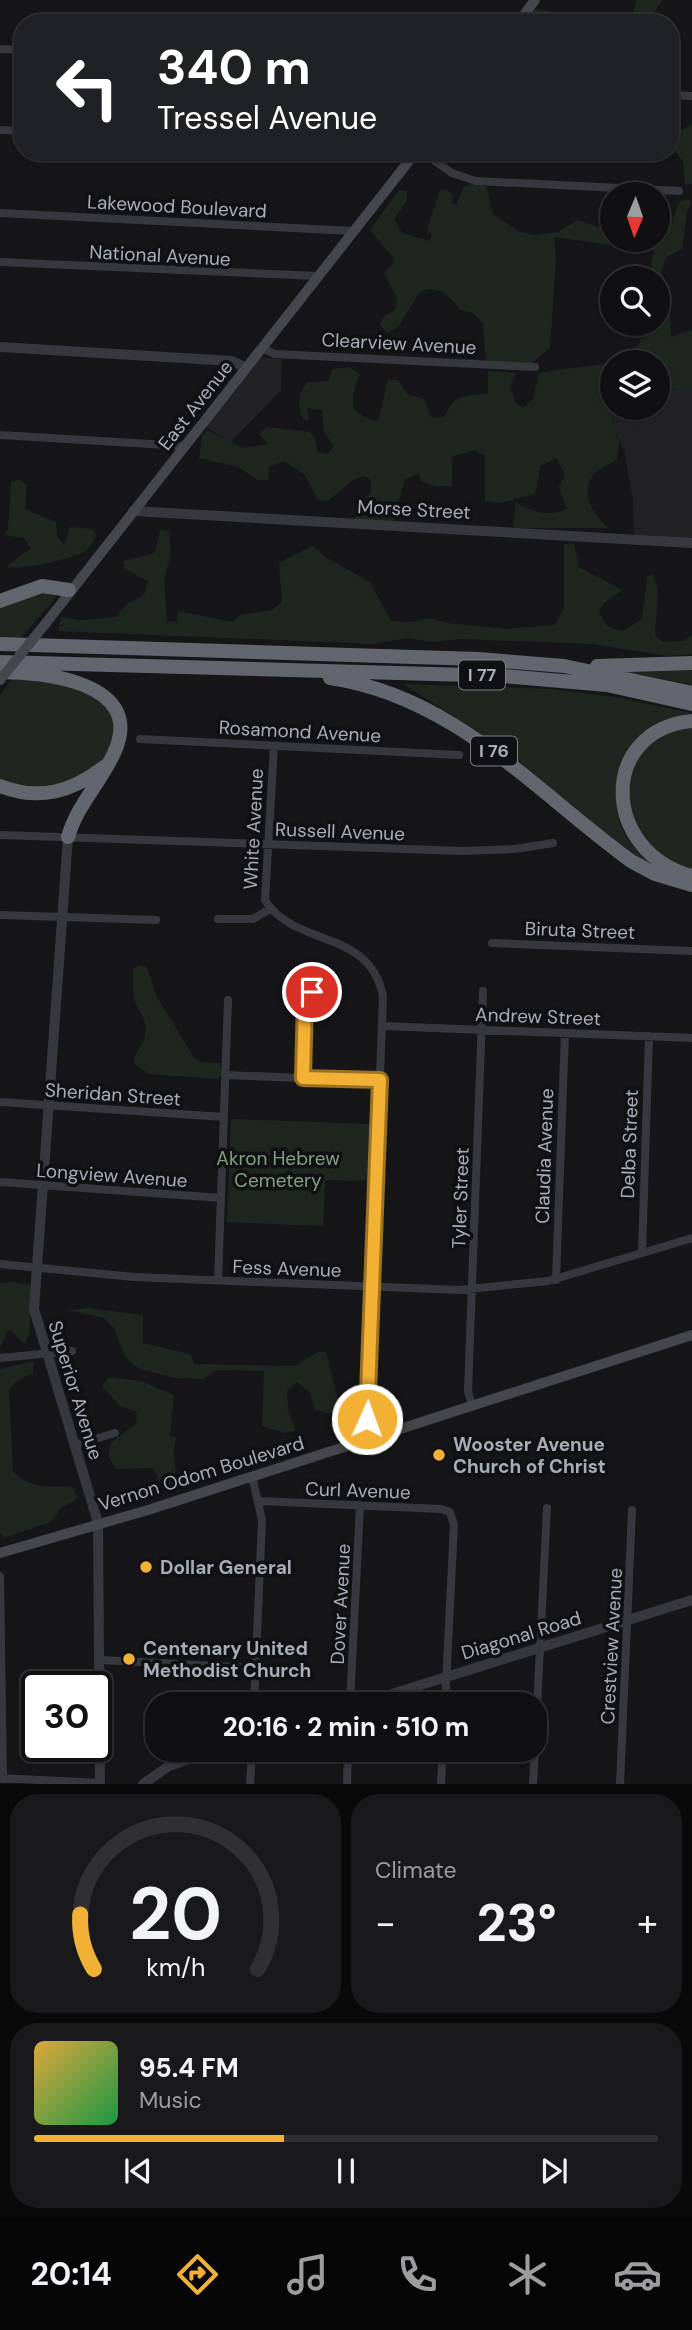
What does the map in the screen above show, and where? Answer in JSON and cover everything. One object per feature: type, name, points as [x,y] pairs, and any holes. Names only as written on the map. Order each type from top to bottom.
[{"type":"highway","points":[[0,601],[42,586],[69,590]]},
{"type":"highway","points":[[0,644],[478,659],[564,666],[692,663]]},
{"type":"highway","name":"I 76","points":[[0,662],[270,669],[342,680],[398,695],[429,709],[486,744],[631,861],[655,874],[692,885]]},
{"type":"highway","points":[[564,666],[692,693]]},
{"type":"highway","name":"I 77","points":[[270,669],[557,680],[647,693],[692,704]]},
{"type":"highway","points":[[0,671],[77,681],[100,692],[115,710],[119,729],[117,746],[74,819],[68,837]]},
{"type":"highway","points":[[692,721],[663,728],[644,743],[626,772],[622,794],[625,818],[637,842],[657,861],[692,876]]},
{"type":"highway","points":[[0,786],[28,794],[51,793],[75,786],[108,764]]},
{"type":"main road","name":"East Avenue","points":[[0,680],[353,231],[411,161]]},
{"type":"main road","name":"Vernon Odom Boulevard","points":[[0,1553],[692,1335]]},
{"type":"street","points":[[432,161],[452,173],[475,181],[680,191]]},
{"type":"street","name":"Lakewood Boulevard","points":[[0,213],[353,231]]},
{"type":"street","name":"National Avenue","points":[[0,262],[318,276]]},
{"type":"street","points":[[0,347],[232,360],[246,368]]},
{"type":"street","name":"Clearview Avenue","points":[[262,348],[275,354],[535,367]]},
{"type":"street","points":[[0,435],[184,446]]},
{"type":"street","name":"Morse Street","points":[[134,511],[692,543]]},
{"type":"street","name":"Rosamond Avenue","points":[[140,739],[459,755]]},
{"type":"street","name":"White Avenue","points":[[274,746],[263,890],[271,909],[286,920],[354,951],[371,966],[382,990],[369,1438]]},
{"type":"street","name":"Russell Avenue","points":[[0,835],[464,851],[515,849],[553,843]]},
{"type":"street","name":"Superior Avenue","points":[[68,837],[34,1309],[98,1523],[100,1784]]},
{"type":"street","points":[[218,919],[253,919],[271,909]]},
{"type":"street","points":[[0,915],[156,920]]},
{"type":"street","name":"Biruta Street","points":[[492,943],[692,951]]},
{"type":"street","name":"Tyler Street","points":[[472,1406],[468,1391],[483,991]]},
{"type":"street","points":[[303,1078],[305,999],[306,994],[312,992]]},
{"type":"street","points":[[218,1280],[228,1000]]},
{"type":"street","name":"Andrew Street","points":[[382,1026],[692,1038]]},
{"type":"street","name":"Claudia Avenue","points":[[556,1280],[565,1033]]},
{"type":"street","name":"Delba Street","points":[[642,1253],[649,1036]]},
{"type":"street","points":[[225,1075],[380,1080]]},
{"type":"street","name":"Sheridan Street","points":[[0,1102],[224,1118]]},
{"type":"street","name":"Longview Avenue","points":[[0,1182],[221,1198]]},
{"type":"street","name":"Fess Avenue","points":[[0,1264],[134,1277],[372,1287],[472,1288],[556,1280],[692,1238]]},
{"type":"street","points":[[0,1358],[72,1351]]},
{"type":"street","points":[[75,1445],[115,1433]]},
{"type":"street","points":[[251,1476],[260,1501],[262,1520],[254,1692]]},
{"type":"street","name":"Curl Avenue","points":[[260,1501],[441,1509],[452,1515],[447,1677]]},
{"type":"street","name":"Dover Avenue","points":[[352,1692],[360,1506]]},
{"type":"street","points":[[538,1692],[547,1508]]},
{"type":"street","name":"Crestview Avenue","points":[[620,1784],[632,1510]]},
{"type":"street","points":[[0,1576],[2,1779],[100,1784]]},
{"type":"street","name":"Diagonal Road","points":[[399,1692],[692,1600]]},
{"type":"street","points":[[101,1660],[255,1668]]},
{"type":"street","points":[[446,1692],[447,1677]]},
{"type":"street","points":[[143,1784],[169,1766],[180,1762]]},
{"type":"street","points":[[250,1784],[251,1762]]},
{"type":"street","points":[[347,1784],[348,1762]]},
{"type":"street","points":[[441,1784],[442,1762]]},
{"type":"street","points":[[533,1784],[534,1762]]},
{"type":"shaded area","points":[[261,357],[282,359],[281,390],[230,443],[205,426]]},
{"type":"shaded area","points":[[692,388],[692,539],[634,535],[633,500],[624,450],[613,426],[613,420],[670,420],[670,389]]},
{"type":"green space","points":[[636,0],[662,0],[653,14],[630,14],[633,13]]},
{"type":"green space","points":[[537,9],[564,14],[529,14]]},
{"type":"green space","points":[[584,12],[595,14],[564,14]]},
{"type":"green space","points":[[692,124],[692,184],[685,184],[683,162],[679,156],[679,132]]},
{"type":"green space","points":[[469,184],[486,186],[493,214],[518,231],[534,235],[558,232],[578,220],[600,228],[600,243],[554,237],[556,259],[550,348],[531,364],[486,363],[483,324],[473,313],[460,310],[452,300],[437,290],[419,293],[399,326],[388,333],[380,325],[383,317],[395,310],[397,298],[384,273],[394,263],[392,256],[370,230],[399,190],[407,191],[407,201],[394,219],[402,233],[430,241],[432,234],[427,229],[440,190],[446,189],[453,195],[452,203],[456,205],[463,188]]},
{"type":"green space","points":[[688,199],[692,202],[687,211],[682,249],[666,257],[663,266],[651,266],[654,252],[670,252],[670,226],[680,201]]},
{"type":"green space","points":[[670,303],[671,337],[692,330],[692,388],[670,389],[670,350],[632,350],[642,336],[670,336]]},
{"type":"green space","points":[[600,364],[600,420],[613,420],[619,442],[617,459],[594,474],[588,497],[593,510],[608,528],[513,528],[516,502],[541,512],[554,513],[567,509],[559,487],[565,474],[556,458],[541,466],[535,494],[500,503],[485,501],[485,456],[474,450],[452,457],[452,486],[435,486],[421,481],[419,474],[405,479],[393,522],[355,519],[371,491],[371,480],[363,476],[352,481],[328,501],[318,500],[305,475],[284,461],[269,467],[268,480],[258,480],[238,467],[199,458],[202,437],[207,430],[242,448],[269,444],[259,434],[266,427],[310,432],[315,438],[317,452],[328,454],[334,446],[324,432],[322,410],[307,408],[309,420],[304,420],[299,400],[308,382],[328,381],[333,369],[349,367],[360,374],[353,404],[360,414],[378,421],[388,380],[398,380],[407,394],[424,399],[432,418],[444,417],[462,397],[488,394],[488,371],[516,373],[510,386],[516,403],[523,408],[533,399],[539,374]]},
{"type":"green space","points":[[19,479],[27,485],[25,509],[56,522],[57,537],[64,545],[70,527],[93,529],[96,536],[87,550],[44,564],[6,567],[31,548],[24,538],[4,535],[8,529],[11,483]]},
{"type":"green space","points":[[161,529],[169,532],[171,554],[164,579],[167,621],[177,622],[178,611],[233,622],[239,615],[272,610],[282,602],[279,563],[313,546],[327,558],[370,582],[391,621],[416,622],[428,618],[448,623],[506,629],[555,625],[564,608],[564,544],[574,543],[579,567],[622,590],[599,610],[607,625],[623,631],[642,619],[647,576],[653,575],[658,590],[655,635],[663,642],[684,641],[692,635],[692,654],[668,656],[591,644],[460,639],[432,642],[408,638],[372,644],[58,631],[61,617],[81,620],[116,617],[128,603],[144,595],[148,581],[124,569],[124,561],[154,553]]},
{"type":"green space","points":[[54,591],[56,597],[20,639],[0,639],[0,607],[39,592]]},
{"type":"green space","points":[[692,669],[692,685],[630,673],[630,671]]},
{"type":"green space","points":[[15,675],[89,690],[111,711],[117,731],[103,762],[53,790],[0,783],[0,695]]},
{"type":"green space","points":[[403,684],[551,689],[615,697],[692,713],[662,723],[642,738],[625,761],[617,788],[619,816],[626,836],[659,870],[606,836],[480,733]]},
{"type":"green space","points":[[692,727],[692,869],[665,859],[652,850],[641,837],[630,805],[630,788],[633,771],[640,756],[651,743],[665,733]]},
{"type":"green space","points":[[141,965],[147,968],[157,997],[193,1056],[201,1062],[220,1063],[222,1074],[218,1079],[149,1074],[134,1063],[146,1030],[134,993],[133,968]]},
{"type":"green space","name":"Akron Hebrew Cemetery","points":[[231,1119],[371,1124],[369,1181],[325,1180],[323,1226],[227,1222]]},
{"type":"green space","points":[[0,1283],[31,1285],[30,1330],[25,1344],[9,1329],[0,1347]]},
{"type":"green space","points":[[88,1308],[143,1315],[143,1343],[190,1354],[194,1364],[294,1366],[318,1352],[326,1352],[340,1407],[337,1415],[315,1410],[310,1393],[297,1382],[287,1391],[288,1410],[296,1431],[284,1433],[262,1426],[264,1371],[218,1370],[203,1379],[174,1378],[141,1369],[133,1365],[124,1354],[114,1328],[104,1318],[67,1310]]},
{"type":"green space","points":[[34,1361],[33,1373],[16,1381],[9,1390],[13,1471],[33,1484],[72,1486],[78,1498],[60,1509],[51,1522],[4,1538],[0,1533],[0,1369]]},
{"type":"green space","points":[[109,1377],[141,1381],[174,1395],[170,1436],[177,1437],[174,1449],[176,1487],[165,1492],[153,1468],[116,1469],[108,1456],[111,1443],[136,1423],[137,1412],[120,1406],[102,1386]]},
{"type":"place","name":"Wooster Avenue Church of Christ","points":[[439,1455]]},
{"type":"place","name":"Dollar General","points":[[146,1567]]},
{"type":"place","name":"Centenary United Methodist Church","points":[[129,1659]]},
{"type":"route","points":[[312,992],[306,994],[305,999],[303,1078],[380,1080],[367,1419]]}]
